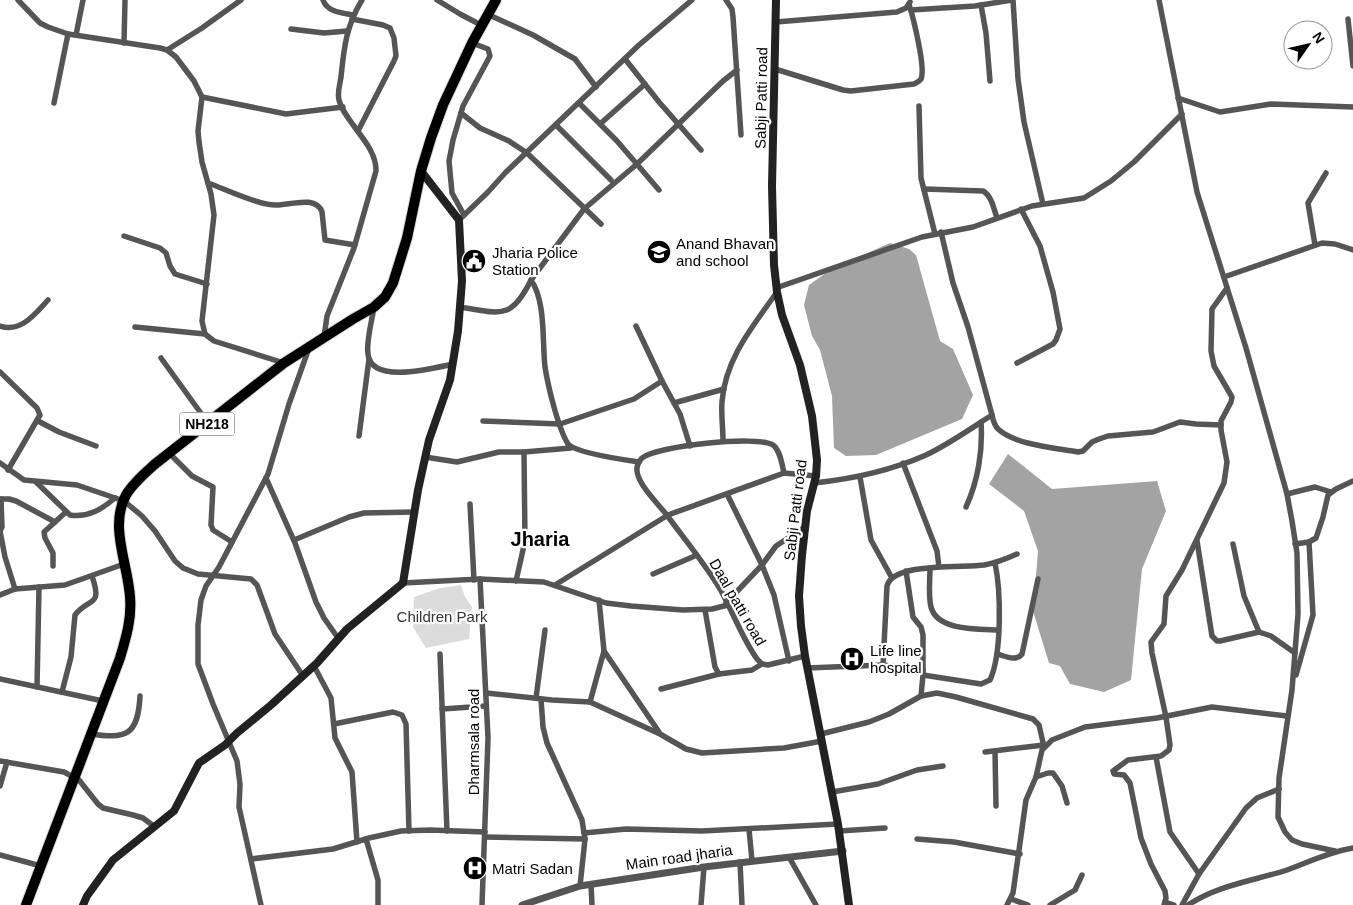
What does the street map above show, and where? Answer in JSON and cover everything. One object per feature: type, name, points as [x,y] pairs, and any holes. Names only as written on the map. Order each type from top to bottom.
[{"type":"highway","name":"NH218","points":[[26,905],[120,658],[130,618],[130,597],[121,546],[121,507],[119,499],[127,494],[140,478],[169,453],[284,363],[374,307],[385,297],[393,284],[398,268],[407,238],[421,171],[443,105],[481,25],[496,0]]},
{"type":"main road","name":"Sabji Patti road","points":[[776,0],[772,236],[776,290],[790,340],[800,365],[812,416],[817,460],[815,480],[805,527],[800,596],[805,656],[843,850],[849,905]]},
{"type":"main road","points":[[83,905],[113,860],[174,812],[199,763],[230,740],[303,676],[347,628],[403,583],[425,457],[450,380],[462,281],[462,218],[421,171]]},
{"type":"street","points":[[18,0],[40,23],[68,34],[167,50],[176,57],[194,81],[202,97],[198,142],[214,215],[202,322],[205,334]]},
{"type":"street","points":[[76,35],[82,0]]},
{"type":"street","points":[[124,42],[125,0]]},
{"type":"street","points":[[167,50],[241,0]]},
{"type":"street","points":[[323,0],[326,7],[331,10],[390,28],[394,38],[396,56],[358,131]]},
{"type":"street","points":[[324,338],[327,316],[355,245],[376,165],[370,151],[339,99],[347,31],[362,0]]},
{"type":"street","points":[[437,0],[481,25]]},
{"type":"street","points":[[472,43],[488,49],[490,56],[468,96],[450,150],[449,171],[452,193],[462,218],[506,172],[639,45],[692,0]]},
{"type":"street","points":[[726,0],[732,9],[741,135]]},
{"type":"street","points":[[776,22],[897,12],[902,11],[910,4],[981,5],[1012,0],[1018,79],[1024,122],[1043,204]]},
{"type":"street","points":[[1159,0],[1197,192],[1224,277],[1287,494],[1295,544],[1298,614],[1293,685]]},
{"type":"street","points":[[775,69],[851,91],[919,82],[922,71],[919,45],[910,4]]},
{"type":"street","points":[[981,5],[986,33],[990,81]]},
{"type":"street","points":[[487,14],[533,35],[575,60],[596,86]]},
{"type":"street","points":[[1348,19],[1353,66]]},
{"type":"street","points":[[291,29],[324,33],[347,31]]},
{"type":"street","points":[[54,103],[68,34]]},
{"type":"street","points":[[625,59],[701,150]]},
{"type":"street","points":[[460,307],[499,313],[513,307],[524,296],[531,280],[584,209],[637,164],[736,70]]},
{"type":"street","points":[[600,124],[645,84]]},
{"type":"street","points":[[202,97],[286,114],[343,107]]},
{"type":"street","points":[[1178,98],[1220,112],[1271,104],[1353,107]]},
{"type":"street","points":[[579,104],[600,124],[659,190]]},
{"type":"street","points":[[919,106],[920,169],[924,189],[968,327],[992,415],[998,429],[1011,437],[1034,444],[1078,452],[1083,451],[1092,442],[1108,436],[1153,432],[1180,422],[1221,425]]},
{"type":"street","points":[[461,114],[480,128],[527,152],[601,224]]},
{"type":"street","points":[[723,441],[722,402],[728,372],[734,356],[776,290],[922,237],[973,227],[1021,209],[1043,204],[1078,200],[1092,193],[1134,162],[1182,114]]},
{"type":"street","points":[[556,125],[612,180]]},
{"type":"street","points":[[1315,245],[1308,203],[1326,173]]},
{"type":"street","points":[[208,183],[269,205],[315,203],[321,208],[325,240],[355,245]]},
{"type":"street","points":[[924,189],[983,191],[987,193],[997,218]]},
{"type":"street","points":[[1017,363],[1046,349],[1056,340],[1060,329],[1047,268],[1038,240],[1021,209]]},
{"type":"street","points":[[124,236],[160,248],[166,253],[175,274],[207,284]]},
{"type":"street","points":[[1224,277],[1315,245],[1330,243],[1353,250]]},
{"type":"street","points":[[531,280],[537,288],[546,375],[565,440],[571,448]]},
{"type":"street","points":[[1174,905],[1165,903],[1165,891],[1151,864],[1141,838],[1130,783],[1124,775],[1113,773],[1113,770],[1128,760],[1156,757],[1164,755],[1169,750],[1166,717],[1151,642],[1164,624],[1166,596],[1197,540],[1224,483],[1227,462],[1221,421],[1232,397],[1211,359],[1211,317],[1215,303],[1227,288]]},
{"type":"street","points":[[0,326],[9,328],[26,323],[48,300]]},
{"type":"street","points":[[359,436],[374,307]]},
{"type":"street","points":[[636,326],[680,414],[690,446]]},
{"type":"street","points":[[135,327],[205,334],[214,341],[284,363]]},
{"type":"street","points":[[261,905],[239,807],[240,784],[237,761],[198,664],[198,624],[201,600],[206,586],[266,478],[289,404],[310,346]]},
{"type":"street","points":[[162,358],[208,423]]},
{"type":"street","points":[[369,359],[378,368],[398,372],[413,372],[453,364]]},
{"type":"street","points":[[0,372],[37,408],[40,415],[8,470]]},
{"type":"street","points":[[483,421],[560,424],[634,399],[662,381]]},
{"type":"street","points":[[674,403],[724,389]]},
{"type":"street","points":[[555,584],[668,515],[784,472],[815,480],[860,477],[926,455],[992,415]]},
{"type":"street","points":[[38,421],[59,432],[96,446]]},
{"type":"street","points":[[966,507],[971,495],[981,451],[981,422]]},
{"type":"street","points":[[425,457],[457,462],[499,452],[571,448],[639,462],[642,457],[656,452],[690,446],[723,441],[766,442],[773,445],[778,451],[784,472]]},
{"type":"street","points":[[516,581],[525,541],[524,452]]},
{"type":"street","points":[[169,453],[192,476],[213,487],[210,525],[213,530],[232,542]]},
{"type":"street","name":"Daal patti road","points":[[639,462],[637,468],[638,478],[668,515],[715,581],[753,654],[762,664],[777,664],[805,656]]},
{"type":"street","points":[[0,463],[24,480],[77,485],[119,499],[135,509],[155,531],[179,565],[198,574],[247,578],[255,582],[275,634],[303,676]]},
{"type":"street","points":[[903,463],[937,551],[939,567]]},
{"type":"street","points":[[860,477],[871,540],[892,578]]},
{"type":"street","points":[[266,478],[294,540],[316,602],[324,618],[338,638]]},
{"type":"street","points":[[1295,544],[1309,542],[1316,538],[1327,498],[1331,492],[1353,481]]},
{"type":"street","points":[[36,482],[66,512],[74,515],[88,514],[119,499]]},
{"type":"street","points":[[1287,494],[1315,487],[1331,492]]},
{"type":"street","points":[[727,494],[762,565],[777,604],[789,660]]},
{"type":"street","points":[[15,588],[0,531],[2,528],[0,499],[16,501],[55,522]]},
{"type":"street","name":"Dharmsala road","points":[[470,504],[488,738],[482,905]]},
{"type":"street","points":[[53,566],[53,553],[44,535],[45,530],[66,512]]},
{"type":"street","points":[[294,540],[349,517],[364,513],[414,512]]},
{"type":"street","points":[[403,583],[477,580],[544,582],[555,584],[571,592],[599,600],[631,606],[664,610],[705,610],[727,604],[762,565],[776,546],[805,527]]},
{"type":"street","points":[[1197,540],[1214,639],[1220,641],[1259,632],[1271,636],[1295,653]]},
{"type":"street","points":[[1309,542],[1313,615],[1293,685],[1287,716],[1278,816],[1285,832],[1292,840],[1335,851]]},
{"type":"street","points":[[1233,544],[1244,596],[1259,632]]},
{"type":"street","points":[[883,665],[886,586],[892,578],[906,571],[995,563],[1017,554]]},
{"type":"street","points":[[653,574],[697,556]]},
{"type":"street","points":[[807,668],[896,665],[976,683],[986,683],[992,676],[998,630],[1000,596],[999,579],[995,563]]},
{"type":"street","points":[[0,595],[15,588],[65,585],[124,564]]},
{"type":"street","points":[[930,568],[931,606],[941,620],[957,627],[998,630]]},
{"type":"street","points":[[906,571],[912,617],[923,630],[923,672],[920,696]]},
{"type":"street","points":[[62,692],[71,657],[76,615],[79,610],[90,604],[96,594],[92,576]]},
{"type":"street","points":[[996,654],[1015,659],[1019,658],[1022,654],[1038,579]]},
{"type":"street","points":[[37,686],[39,587]]},
{"type":"street","points":[[590,702],[604,651],[599,600]]},
{"type":"street","points":[[705,610],[714,667],[719,674]]},
{"type":"street","points":[[544,630],[538,699],[547,743],[582,820],[585,836],[580,886]]},
{"type":"street","points":[[604,651],[660,734]]},
{"type":"street","points":[[440,654],[447,831]]},
{"type":"street","points":[[661,689],[719,674],[752,670],[762,664]]},
{"type":"street","points":[[314,666],[331,698],[334,738],[352,772],[357,842]]},
{"type":"street","points":[[0,679],[103,701]]},
{"type":"street","points":[[486,693],[590,702],[660,734],[686,749],[702,753],[784,748],[870,722],[889,714],[920,696],[937,693],[1033,719],[1039,725],[1044,746],[1036,777],[1026,800],[1020,854],[1011,899],[1007,905]]},
{"type":"street","points":[[90,734],[114,737],[127,732],[137,721],[140,696]]},
{"type":"street","points":[[442,709],[486,706]]},
{"type":"street","points":[[984,752],[1044,746],[1052,740],[1085,727],[1166,717],[1212,707],[1287,716]]},
{"type":"street","points":[[334,724],[393,712],[402,714],[406,724],[409,831]]},
{"type":"street","points":[[995,751],[996,806]]},
{"type":"street","points":[[1156,757],[1168,825],[1173,837],[1199,874]]},
{"type":"street","points":[[0,786],[3,761],[52,769],[74,777],[104,808],[143,818],[155,827]]},
{"type":"street","points":[[832,792],[878,784],[917,770],[943,766]]},
{"type":"street","points":[[1036,777],[1048,773],[1053,774],[1062,786],[1067,803]]},
{"type":"street","points":[[1182,905],[1199,874],[1251,802],[1256,798],[1279,789]]},
{"type":"street","points":[[251,859],[334,849],[390,833],[409,831],[585,836],[626,829],[685,831],[885,828]]},
{"type":"street","points":[[749,829],[752,861]]},
{"type":"street","points":[[366,839],[378,880],[378,905]]},
{"type":"street","points":[[918,839],[954,842],[1020,854]]},
{"type":"street","points":[[1188,905],[1209,893],[1287,870],[1335,851],[1353,848]]},
{"type":"street","name":"Main road jharia","points":[[522,905],[591,884],[704,866],[843,850]]},
{"type":"street","points":[[0,855],[41,866]]},
{"type":"street","points":[[790,857],[816,905]]},
{"type":"street","points":[[740,862],[742,905]]},
{"type":"street","points":[[701,905],[704,866]]},
{"type":"street","points":[[1050,905],[1075,890],[1082,875]]},
{"type":"street","points":[[591,884],[592,905]]},
{"type":"street","points":[[1011,899],[1028,905]]},
{"type":"green space","name":"Children Park","points":[[461,585],[465,597],[472,607],[469,639],[426,648],[413,627],[414,597],[440,588]]},
{"type":"shaded area","points":[[890,243],[909,249],[916,255],[940,341],[953,349],[973,395],[962,419],[876,455],[846,456],[834,448],[832,396],[820,350],[812,336],[804,305],[809,285],[830,270]]},
{"type":"shaded area","points":[[1008,454],[1052,489],[1157,481],[1166,511],[1142,569],[1131,680],[1104,692],[1070,684],[1060,666],[1049,663],[1033,611],[1038,551],[1024,511],[989,484]]},
{"type":"place","name":"Anand Bhavan and school","points":[[659,252]]},
{"type":"place","name":"Jharia Police Station","points":[[474,261]]},
{"type":"place","name":"Life line hospital","points":[[852,659]]},
{"type":"place","name":"Matri Sadan","points":[[475,868]]},
{"type":"district","name":"Jharia","points":[[540,539]]}]
